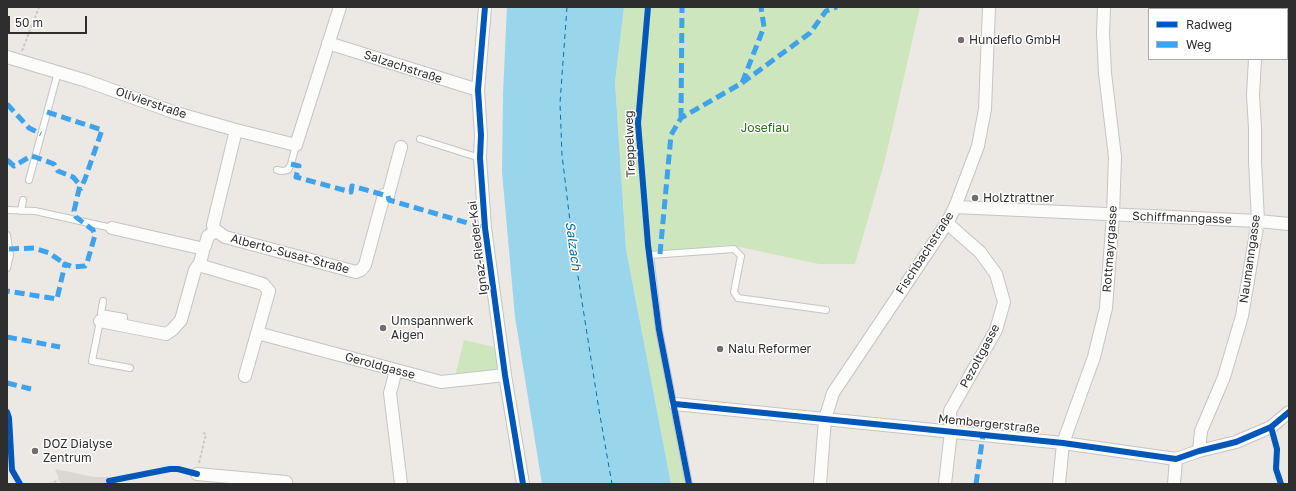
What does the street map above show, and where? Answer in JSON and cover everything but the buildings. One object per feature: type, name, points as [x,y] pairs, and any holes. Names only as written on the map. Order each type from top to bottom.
[{"type":"street","points":[[296,145],[340,7]]},
{"type":"street","name":"Ignaz-Rieder-Kai","points":[[485,7],[478,90],[481,135],[480,158],[485,228],[505,375],[524,484]]},
{"type":"street","name":"Fischbachstraße","points":[[820,484],[825,419],[833,393],[947,223],[955,207],[978,146],[985,109],[989,7]]},
{"type":"street","name":"Rottmayrgasse","points":[[1059,484],[1063,443],[1094,357],[1106,308],[1113,215],[1115,157],[1105,73],[1103,33],[1104,7]]},
{"type":"street","name":"Salzachstraße","points":[[328,43],[478,90]]},
{"type":"street","name":"Olivierstraße","points":[[13,58],[176,113],[296,145]]},
{"type":"street","name":"Naumanngasse","points":[[1199,451],[1201,431],[1224,377],[1242,316],[1258,221],[1253,95],[1255,60]]},
{"type":"street","name":"Alberto-Susat-Straße","points":[[236,130],[213,225],[216,231],[225,236],[356,272],[365,266],[384,195],[388,196],[401,147]]},
{"type":"street","name":"Schiffmanngasse","points":[[955,207],[1258,221],[1289,224]]},
{"type":"street","name":"Pezoltgasse","points":[[946,484],[951,431],[950,411],[996,330],[1004,302],[996,274],[980,252],[947,223]]},
{"type":"street","points":[[112,228],[202,249]]},
{"type":"street","points":[[100,321],[166,334],[172,330],[181,320],[194,270],[200,263],[202,249],[205,246],[208,236],[216,231]]},
{"type":"street","points":[[200,263],[202,266],[259,282],[269,291],[245,376]]},
{"type":"street","name":"Geroldgasse","points":[[258,330],[261,334],[442,382],[505,375]]},
{"type":"street","points":[[396,370],[390,393],[401,484]]},
{"type":"street","name":"Membergerstraße","points":[[675,404],[1063,443],[1176,459],[1199,451],[1236,442],[1271,427],[1289,412]]},
{"type":"street","points":[[1174,484],[1176,459]]},
{"type":"street","points":[[197,474],[286,482],[286,484]]},
{"type":"lane","points":[[29,180],[58,72]]},
{"type":"lane","points":[[420,138],[480,158]]},
{"type":"lane","points":[[277,170],[288,170],[296,145]]},
{"type":"lane","points":[[21,211],[23,200]]},
{"type":"lane","points":[[7,213],[35,211],[112,228]]},
{"type":"lane","points":[[7,235],[10,254],[7,268]]},
{"type":"lane","points":[[689,484],[675,404],[659,330],[650,256],[734,250],[741,256],[734,292],[738,298],[826,310]]},
{"type":"lane","points":[[103,301],[101,313],[124,317],[123,325]]},
{"type":"lane","points":[[100,321],[92,361],[130,368]]},
{"type":"path","points":[[13,58],[39,7]]},
{"type":"path","points":[[197,474],[206,434],[201,432]]},
{"type":"path","points":[[49,484],[59,480]]},
{"type":"green space","name":"Josefiau","points":[[624,7],[920,7],[885,160],[855,264],[819,264],[730,245],[647,253],[669,396],[686,484],[671,484],[626,249],[615,82]]},
{"type":"green space","points":[[464,340],[498,348],[499,369],[497,371],[455,376]]},
{"type":"shaded area","points":[[55,469],[94,477],[108,477],[110,484],[61,484]]},
{"type":"water","name":"Salzach","points":[[507,7],[624,7],[615,82],[626,249],[671,484],[542,484],[515,317],[502,172],[503,94]]},
{"type":"ferry route","points":[[567,7],[560,103],[562,155],[572,238],[612,484]]},
{"type":"marked path","points":[[681,118],[682,7]]},
{"type":"marked path","points":[[660,254],[671,135],[681,118],[742,83],[764,27],[761,7]]},
{"type":"marked path","points":[[742,83],[810,33],[826,11],[837,7]]},
{"type":"marked path","points":[[7,104],[29,128],[41,134]]},
{"type":"marked path","points":[[47,112],[102,130],[80,190]]},
{"type":"marked path","points":[[7,160],[14,166],[31,156],[35,157],[54,164],[58,171],[73,177],[80,185],[74,211],[76,217],[93,230],[95,235],[85,266],[73,267],[65,264],[57,299],[7,291]]},
{"type":"marked path","points":[[291,164],[299,166],[296,177],[351,192],[352,186],[384,195]]},
{"type":"marked path","points":[[388,196],[389,200],[485,228]]},
{"type":"marked path","points":[[9,249],[34,248],[49,253],[65,264]]},
{"type":"marked path","points":[[7,337],[60,347]]},
{"type":"marked path","points":[[7,383],[31,389]]},
{"type":"marked path","points":[[976,484],[983,435]]},
{"type":"cycle path","points":[[485,7],[478,90],[481,135],[480,158],[485,228],[505,375],[523,484]]},
{"type":"cycle path","name":"Treppelweg","points":[[648,7],[638,123],[648,245],[659,330],[689,484]]},
{"type":"cycle path","points":[[675,404],[1063,443],[1176,459],[1199,451],[1236,442],[1271,427],[1289,412]]},
{"type":"cycle path","points":[[7,412],[9,418],[12,470],[20,484]]},
{"type":"cycle path","points":[[1271,427],[1277,449],[1276,469],[1281,484]]},
{"type":"cycle path","points":[[109,481],[170,469],[178,469],[197,474]]},
{"type":"place","name":"Hundeflo GmbH","points":[[961,40]]},
{"type":"place","name":"Holztrattner","points":[[975,198]]},
{"type":"place","name":"Umspannwerk Aigen","points":[[383,328]]},
{"type":"place","name":"Nalu Reformer","points":[[720,349]]},
{"type":"place","name":"DOZ Dialyse Zentrum","points":[[35,451]]}]
